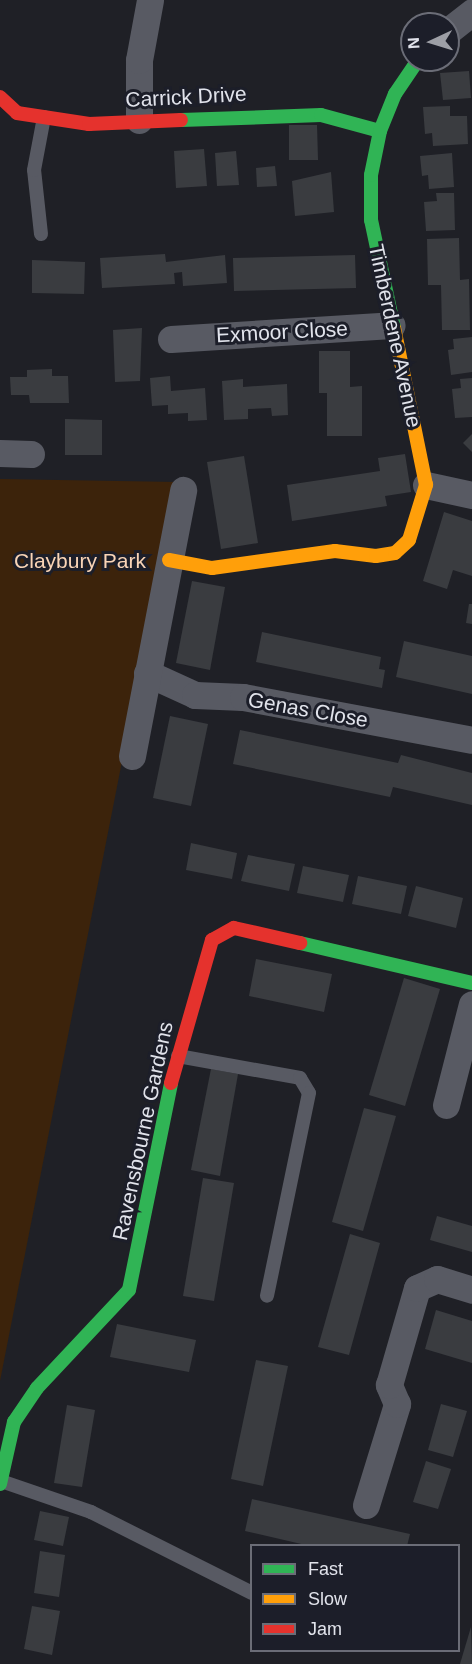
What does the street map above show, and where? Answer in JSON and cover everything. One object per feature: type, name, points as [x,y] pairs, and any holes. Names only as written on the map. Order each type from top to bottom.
[{"type":"street","points":[[140,120],[139,60],[150,0]]},
{"type":"street","points":[[460,22],[472,12]]},
{"type":"street","name":"Timberdene Avenue","points":[[169,560],[212,568],[335,551],[395,553],[409,540],[426,485],[371,220],[371,175],[380,131],[395,94],[410,72]]},
{"type":"street","name":"Carrick Drive","points":[[0,97],[17,113],[89,124],[140,120],[321,115],[380,131]]},
{"type":"street","name":"Exmoor Close","points":[[171,339],[392,326]]},
{"type":"street","points":[[0,453],[31,454]]},
{"type":"street","points":[[426,485],[472,495]]},
{"type":"street","points":[[132,756],[183,490]]},
{"type":"street","name":"Genas Close","points":[[147,673],[195,695],[243,697],[472,740]]},
{"type":"street","name":"Ravensbourne Gardens","points":[[0,1483],[14,1422],[37,1388],[129,1290],[177,1056],[212,940],[234,927],[472,982]]},
{"type":"street","points":[[446,1105],[472,1004]]},
{"type":"street","points":[[366,1505],[397,1404],[389,1385],[417,1288],[437,1280],[472,1290]]},
{"type":"lane","points":[[41,234],[34,170],[44,117]]},
{"type":"lane","points":[[177,1056],[300,1078],[309,1093],[267,1296]]},
{"type":"lane","points":[[0,1483],[92,1512],[250,1592]]},
{"type":"green space","name":"Claybury Park","points":[[0,479],[177,482],[0,1381]]},
{"type":"building","points":[[469,71],[471,98],[443,100],[440,73]]},
{"type":"building","points":[[450,106],[450,116],[467,116],[468,144],[433,146],[432,133],[425,134],[423,107]]},
{"type":"building","points":[[289,125],[317,125],[318,160],[289,160]]},
{"type":"building","points":[[204,149],[207,186],[176,188],[174,151]]},
{"type":"building","points":[[236,151],[239,185],[217,186],[215,153]]},
{"type":"building","points":[[452,153],[454,187],[429,189],[428,175],[422,176],[420,156]]},
{"type":"building","points":[[275,166],[277,186],[257,187],[256,168]]},
{"type":"building","points":[[331,172],[334,212],[295,216],[292,181]]},
{"type":"building","points":[[436,193],[454,193],[455,230],[426,231],[424,202],[437,201]]},
{"type":"building","points":[[459,238],[460,280],[469,279],[470,330],[442,330],[441,285],[428,285],[427,239]]},
{"type":"building","points":[[165,254],[166,262],[225,255],[227,283],[183,286],[182,272],[174,273],[175,284],[102,288],[100,258]]},
{"type":"building","points":[[355,255],[356,288],[234,291],[233,258]]},
{"type":"building","points":[[32,260],[85,262],[84,294],[32,293]]},
{"type":"building","points":[[142,328],[140,381],[115,382],[113,330]]},
{"type":"building","points":[[472,337],[472,372],[451,375],[448,350],[454,349],[453,339]]},
{"type":"building","points":[[319,351],[350,351],[350,387],[362,386],[362,436],[327,436],[327,393],[319,393]]},
{"type":"building","points":[[52,369],[52,376],[68,376],[69,403],[30,403],[29,395],[11,395],[10,377],[27,377],[27,370]]},
{"type":"building","points":[[170,376],[171,391],[205,388],[207,420],[188,421],[188,413],[168,414],[168,405],[152,406],[150,378]]},
{"type":"building","points":[[472,378],[472,417],[455,418],[452,389],[461,388],[460,379]]},
{"type":"building","points":[[243,379],[243,387],[287,384],[288,415],[272,416],[271,408],[248,409],[248,419],[224,420],[222,381]]},
{"type":"building","points":[[65,419],[102,420],[102,455],[65,455]]},
{"type":"building","points":[[472,434],[472,452],[463,443]]},
{"type":"building","points":[[405,454],[411,492],[385,496],[387,506],[292,521],[287,485],[380,471],[378,458]]},
{"type":"building","points":[[244,456],[258,543],[221,549],[207,462]]},
{"type":"building","points":[[444,512],[472,521],[472,576],[453,570],[447,589],[423,581]]},
{"type":"building","points":[[192,581],[225,587],[210,670],[176,663]]},
{"type":"building","points":[[469,604],[472,604],[472,624],[466,623]]},
{"type":"building","points":[[262,632],[381,657],[379,669],[385,670],[382,688],[256,662]]},
{"type":"building","points":[[404,641],[472,656],[472,694],[396,677]]},
{"type":"building","points":[[170,716],[208,724],[191,806],[153,798]]},
{"type":"building","points":[[240,730],[398,763],[401,755],[472,773],[472,805],[393,787],[390,797],[233,764]]},
{"type":"building","points":[[191,843],[237,853],[232,879],[186,870]]},
{"type":"building","points":[[248,855],[295,864],[289,891],[241,881]]},
{"type":"building","points":[[303,866],[349,875],[343,902],[297,893]]},
{"type":"building","points":[[358,876],[407,886],[401,914],[352,904]]},
{"type":"building","points":[[416,886],[463,898],[456,928],[408,916]]},
{"type":"building","points":[[256,959],[332,974],[324,1012],[249,996]]},
{"type":"building","points":[[404,978],[440,989],[405,1106],[369,1095]]},
{"type":"building","points":[[211,1069],[238,1074],[220,1176],[191,1170]]},
{"type":"building","points":[[364,1108],[396,1116],[363,1231],[332,1222]]},
{"type":"building","points":[[203,1178],[234,1183],[214,1301],[183,1296]]},
{"type":"building","points":[[437,1216],[472,1226],[472,1252],[430,1240]]},
{"type":"building","points":[[350,1234],[380,1243],[349,1355],[318,1347]]},
{"type":"building","points":[[436,1310],[472,1321],[472,1363],[425,1349]]},
{"type":"building","points":[[117,1324],[196,1340],[189,1372],[110,1357]]},
{"type":"building","points":[[256,1360],[288,1366],[263,1486],[231,1479]]},
{"type":"building","points":[[441,1404],[467,1411],[453,1457],[428,1450]]},
{"type":"building","points":[[67,1405],[95,1410],[82,1487],[54,1483]]},
{"type":"building","points":[[426,1461],[451,1469],[438,1509],[413,1502]]},
{"type":"building","points":[[252,1499],[410,1534],[408,1544],[301,1544],[245,1531]]},
{"type":"building","points":[[40,1511],[69,1517],[63,1546],[34,1540]]},
{"type":"building","points":[[40,1551],[65,1555],[59,1597],[34,1593]]},
{"type":"building","points":[[32,1606],[60,1611],[52,1655],[24,1649]]},
{"type":"building","points":[[471,1627],[472,1664],[460,1664]]},
{"type":"traffic: fast","points":[[394,328],[371,220],[371,175],[380,131],[395,94],[410,72]]},
{"type":"traffic: fast","points":[[181,120],[321,115],[380,131]]},
{"type":"traffic: fast","points":[[300,943],[472,983]]},
{"type":"traffic: fast","points":[[0,1484],[14,1422],[37,1388],[129,1290],[171,1083]]},
{"type":"traffic: slow","points":[[169,560],[212,568],[335,551],[376,556],[395,553],[409,540],[426,485],[394,328]]},
{"type":"traffic: jam","points":[[0,97],[17,113],[89,124],[181,120]]},
{"type":"traffic: jam","points":[[171,1083],[212,940],[234,928],[300,943]]}]
